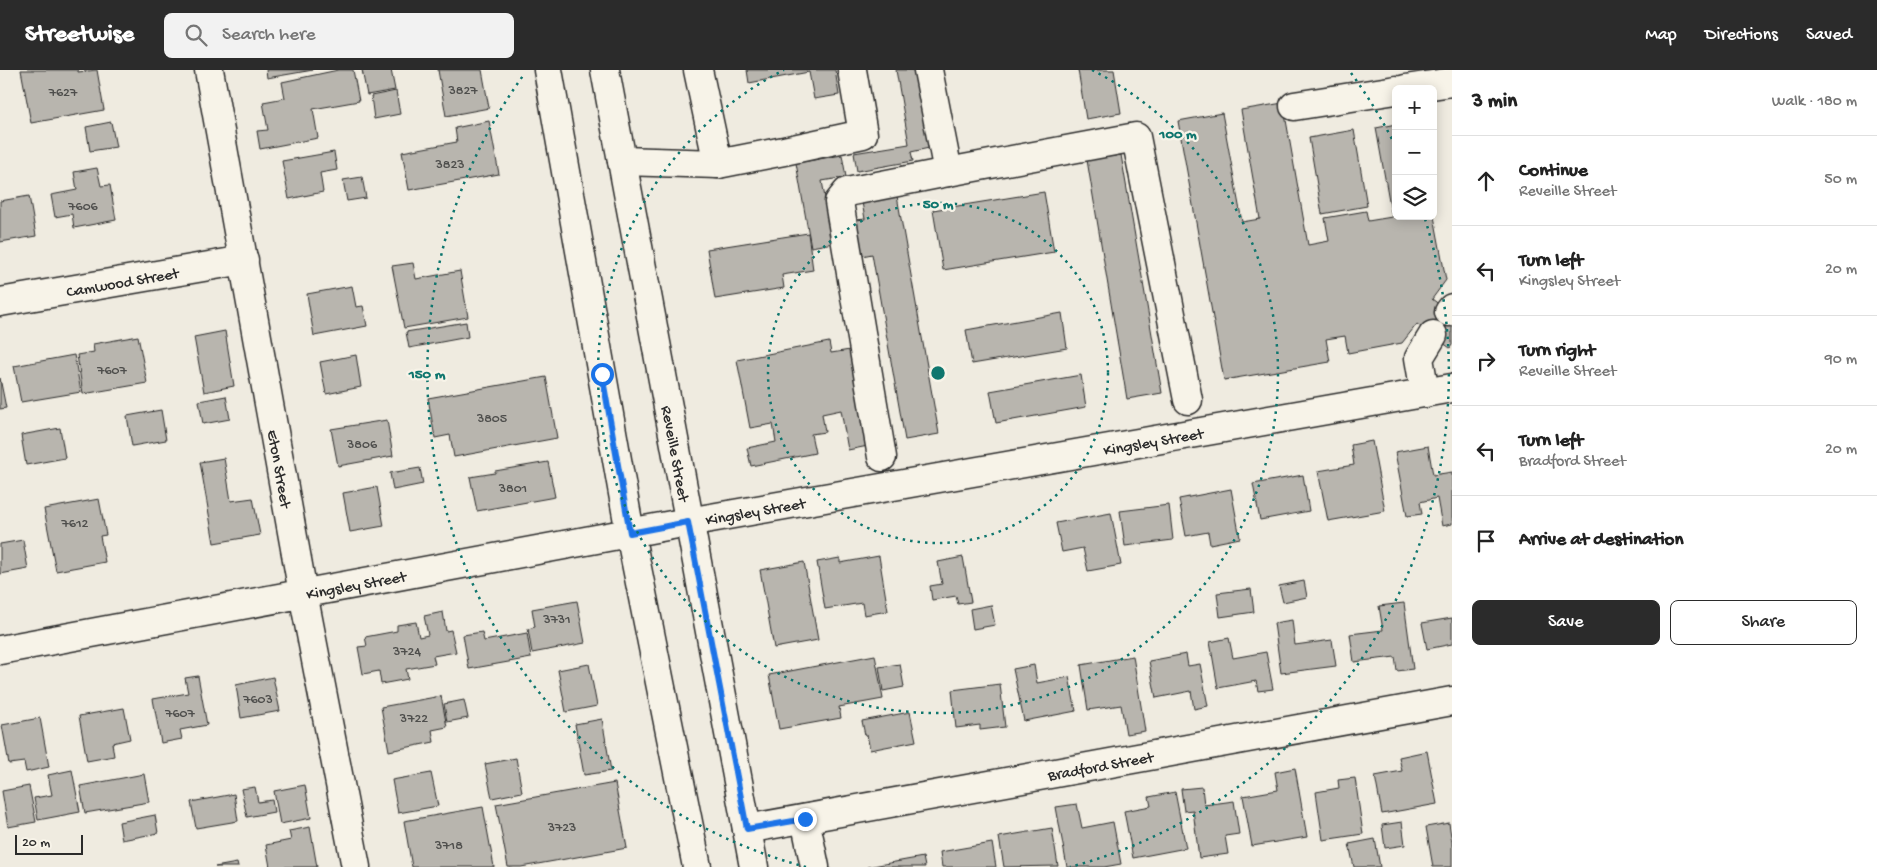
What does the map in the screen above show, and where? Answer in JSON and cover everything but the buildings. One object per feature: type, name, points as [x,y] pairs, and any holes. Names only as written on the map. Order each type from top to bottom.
[{"type":"street","name":"Eton Street","points":[[209,70],[303,592],[356,867]]},
{"type":"street","points":[[548,70],[630,533],[696,867]]},
{"type":"street","name":"Reveille Street","points":[[605,70],[754,867]]},
{"type":"street","points":[[698,70],[718,164]]},
{"type":"street","points":[[622,161],[718,164],[784,152],[863,134],[852,70]]},
{"type":"street","points":[[928,70],[948,172]]},
{"type":"street","points":[[1432,85],[1452,82]]},
{"type":"street","points":[[1294,106],[1392,91]]},
{"type":"street","points":[[882,457],[839,202],[846,192],[948,172],[1136,137],[1188,400]]},
{"type":"street","name":"Camwood Street","points":[[0,302],[244,260]]},
{"type":"street","points":[[1425,393],[1419,358],[1432,335]]},
{"type":"street","name":"Kingsley Street","points":[[0,650],[303,592],[688,522],[1452,388]]},
{"type":"street","name":"Bradford Street","points":[[747,829],[1452,701]]},
{"type":"street","points":[[805,819],[815,867]]},
{"type":"route","points":[[602,374],[630,533],[688,522],[747,829],[805,819]]}]
